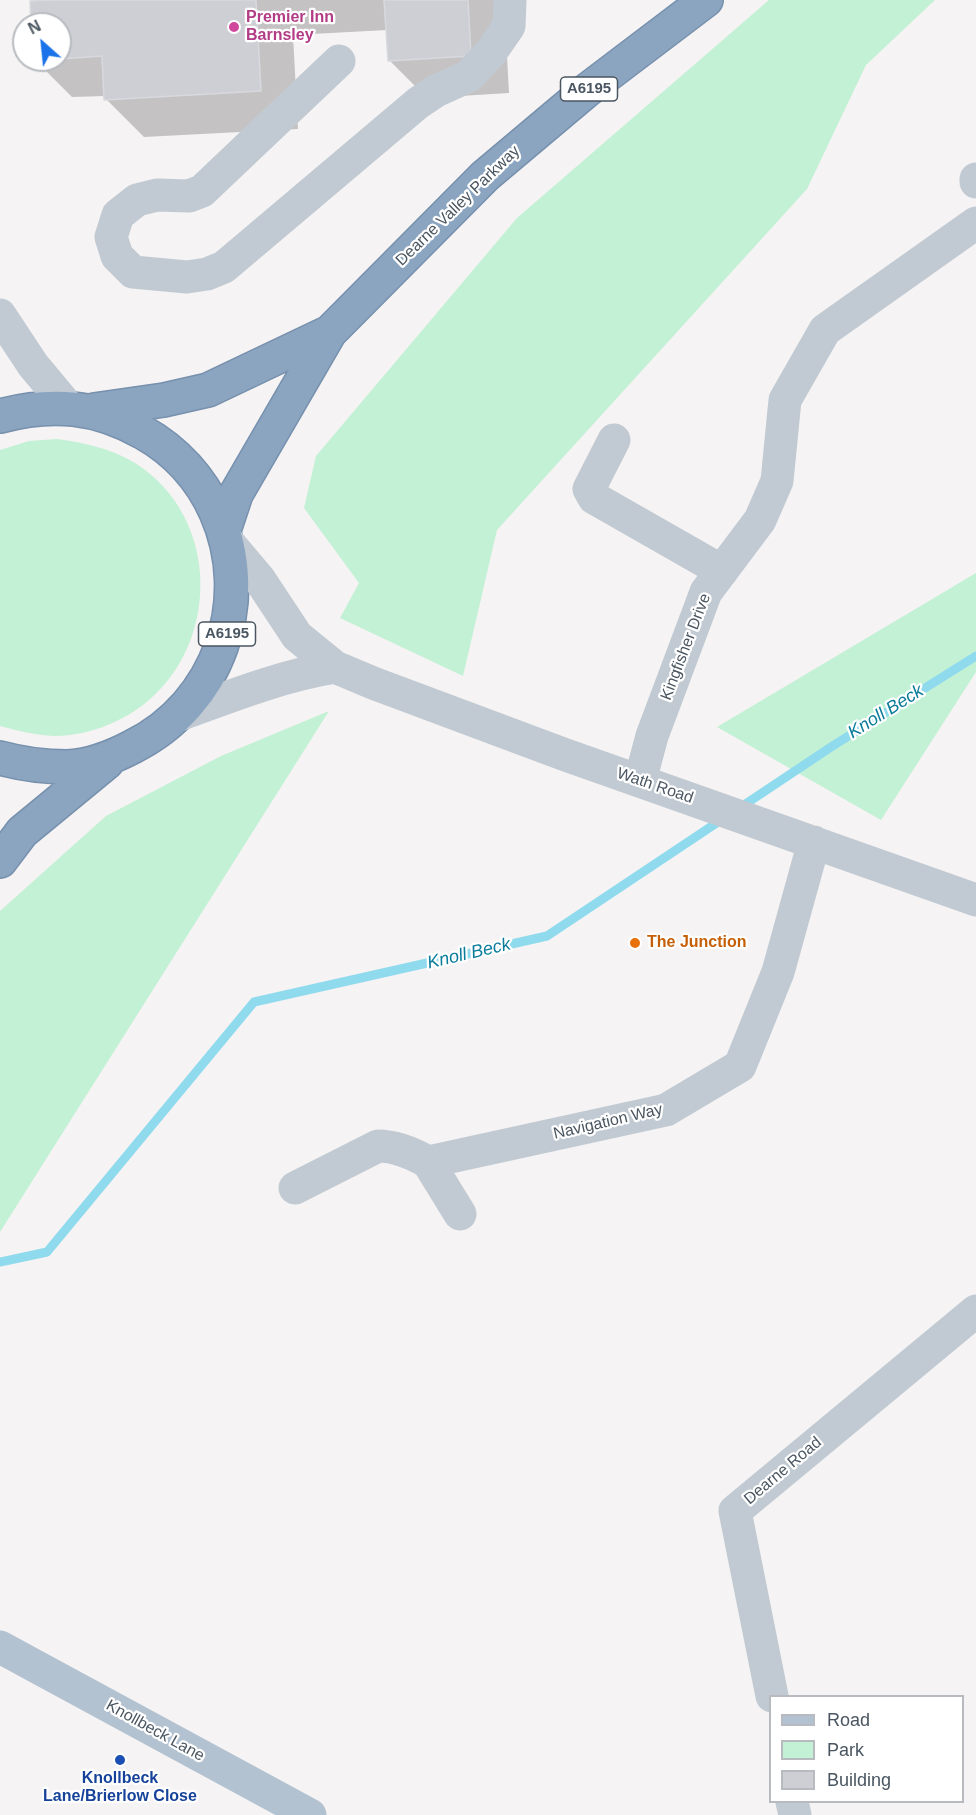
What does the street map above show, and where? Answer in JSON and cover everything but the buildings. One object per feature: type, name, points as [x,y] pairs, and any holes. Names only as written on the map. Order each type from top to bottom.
[{"type":"highway","name":"Dearne Valley Parkway","points":[[226,535],[236,494],[330,332],[485,176],[586,91],[706,0]]},
{"type":"highway","name":"Dearne Valley Parkway","points":[[79,409],[164,400],[208,390],[330,332]]},
{"type":"highway","name":"A6195","points":[[0,416],[27,409],[79,409],[126,423],[159,441],[180,460],[209,496],[226,535],[233,587],[227,634],[208,678],[179,715],[148,740],[113,757],[69,767],[25,765],[0,758]]},
{"type":"highway","name":"A6195","points":[[0,861],[22,832],[113,757]]},
{"type":"main road","name":"Knollbeck Lane","points":[[0,1647],[310,1815]]},
{"type":"street","points":[[339,62],[202,191],[189,196],[158,195],[137,200],[118,214],[111,237],[117,256],[133,272],[187,277],[207,274],[224,267],[418,103],[436,91],[469,76],[491,52],[509,26],[510,0]]},
{"type":"street","name":"Kingfisher Drive","points":[[640,781],[652,735],[706,592],[760,520],[777,481],[785,400],[825,330],[976,223]]},
{"type":"street","points":[[0,315],[33,365],[79,409]]},
{"type":"street","points":[[614,440],[589,489],[594,498],[722,571]]},
{"type":"street","name":"Wath Road","points":[[226,535],[260,580],[297,636],[335,667],[640,781],[976,900]]},
{"type":"street","points":[[179,715],[264,684],[301,673],[335,667]]},
{"type":"street","name":"Navigation Way","points":[[428,1161],[666,1110],[740,1066],[778,972],[814,842]]},
{"type":"street","points":[[295,1188],[378,1146],[390,1146],[428,1161],[460,1214]]},
{"type":"street","name":"Dearne Road","points":[[772,1695],[735,1511],[976,1311]]},
{"type":"green space","points":[[769,0],[935,0],[866,65],[807,189],[497,530],[463,676],[340,618],[359,583],[304,508],[316,456],[517,218]]},
{"type":"green space","points":[[57,439],[87,444],[116,453],[135,463],[163,486],[184,515],[196,547],[200,582],[197,616],[187,649],[169,680],[143,705],[123,718],[101,728],[77,734],[54,736],[0,726],[0,450],[29,441]]},
{"type":"green space","points":[[976,573],[976,672],[881,820],[717,727]]},
{"type":"green space","points":[[329,711],[0,1232],[0,911],[106,816],[221,756]]},
{"type":"waterway","name":"Knoll Beck","points":[[738,809],[831,747],[976,656]]},
{"type":"waterway","name":"Knoll Beck","points":[[0,1262],[47,1252],[254,1002],[547,936],[724,818]]},
{"type":"place","name":"Premier Inn Barnsley","points":[[234,27]]},
{"type":"place","name":"The Junction","points":[[635,943]]},
{"type":"place","name":"Knollbeck Lane/Brierlow Close","points":[[120,1760]]}]
